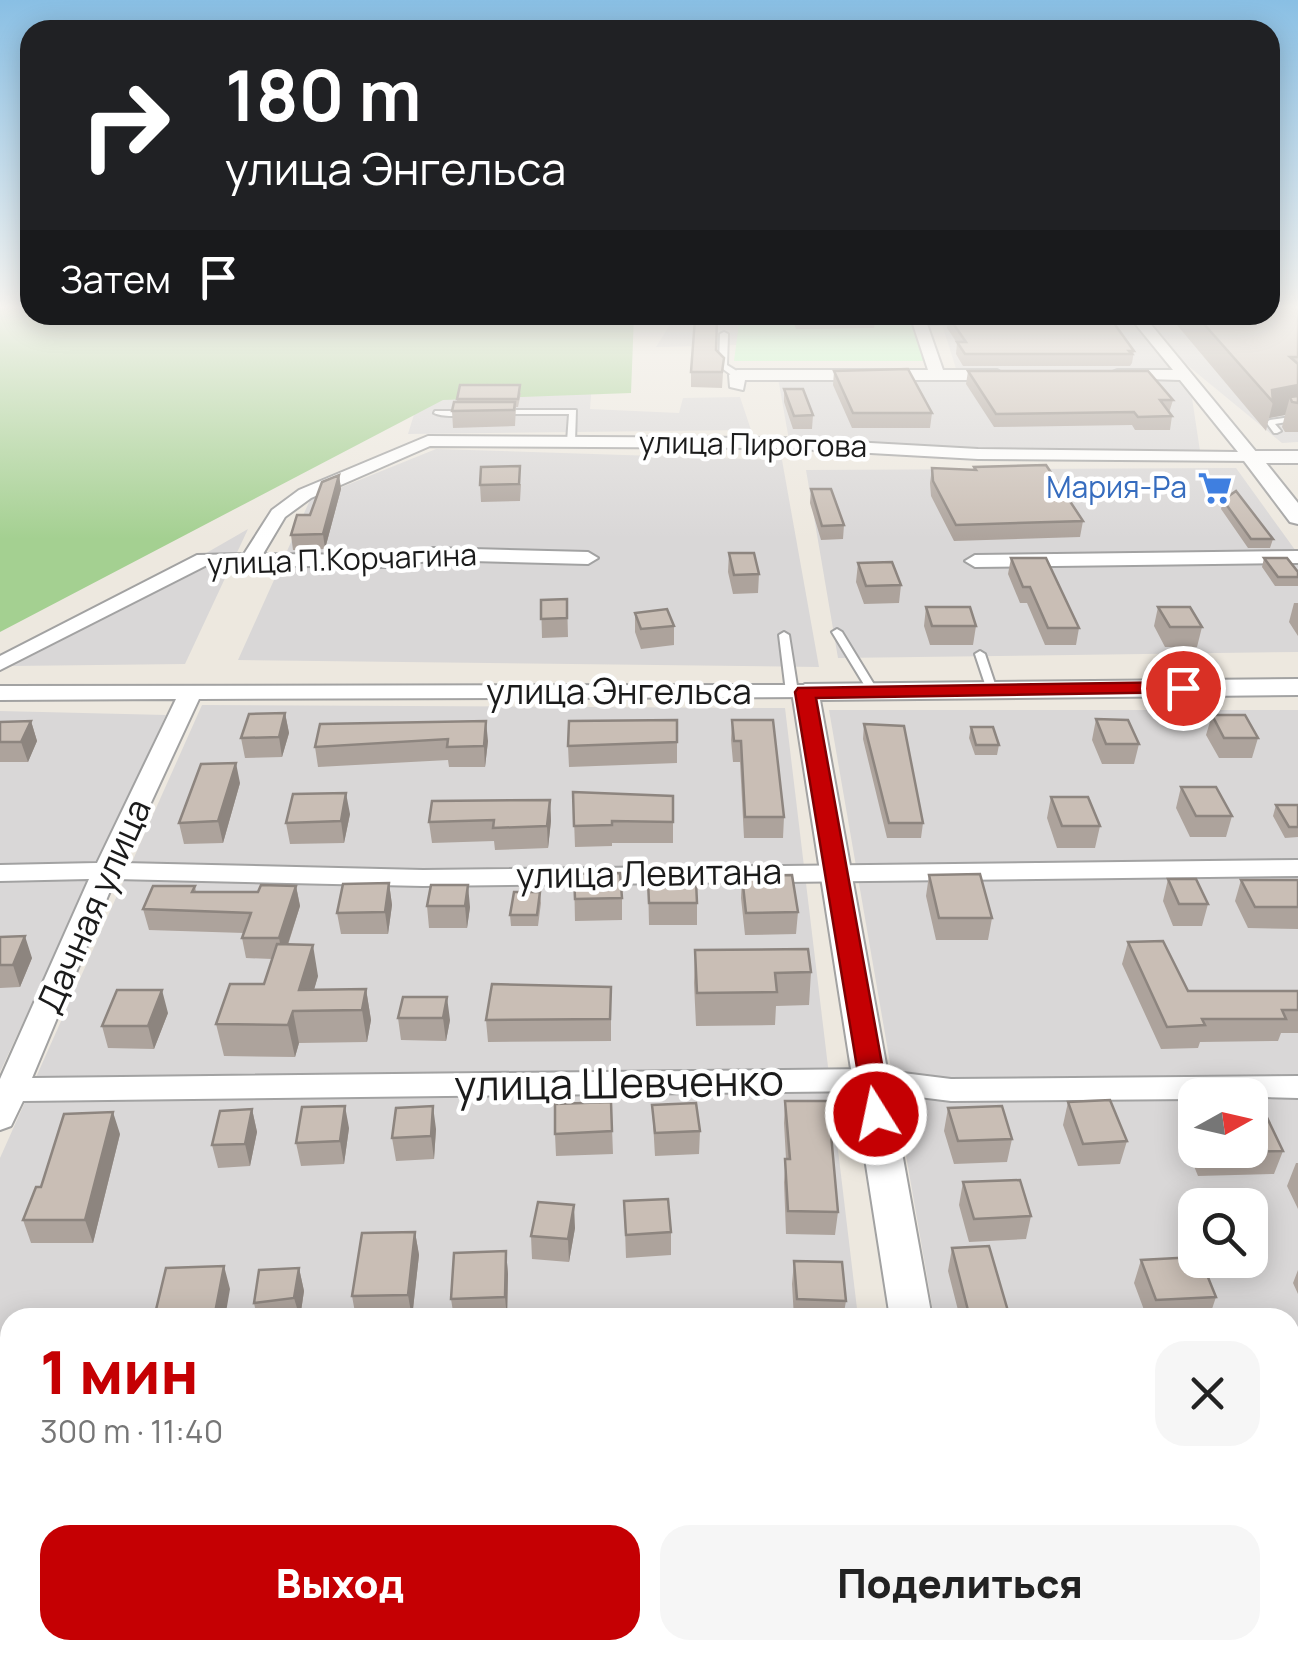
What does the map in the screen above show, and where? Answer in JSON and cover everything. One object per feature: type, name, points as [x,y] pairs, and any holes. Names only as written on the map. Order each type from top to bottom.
[{"type":"street","points":[[1190,384],[1298,516]]},
{"type":"street","name":"улица Пирогова","points":[[250,559],[278,514],[305,494],[428,442],[782,443],[992,454],[1298,457]]},
{"type":"street","name":"улица П.Корчагина","points":[[0,664],[204,559],[392,561],[433,554],[588,558]]},
{"type":"street","points":[[975,561],[1298,557]]},
{"type":"street","name":"улица Энгельса","points":[[0,693],[1298,687]]},
{"type":"street","points":[[799,692],[835,870],[909,1308]]},
{"type":"street","name":"Дачная улица","points":[[4,1100],[190,694]]},
{"type":"street","name":"улица Левитана","points":[[0,873],[106,871],[422,878],[835,870],[1298,868]]},
{"type":"street","name":"улица Шевченко","points":[[4,1100],[871,1080],[951,1090],[1298,1087]]},
{"type":"lane","points":[[438,413],[476,412]]},
{"type":"lane","points":[[496,412],[573,412],[572,442]]},
{"type":"lane","points":[[1276,431],[1270,422],[1274,419],[1298,418]]},
{"type":"lane","points":[[992,454],[998,472]]},
{"type":"lane","points":[[836,632],[874,691]]},
{"type":"lane","points":[[784,635],[799,692]]},
{"type":"lane","points":[[980,654],[992,690]]},
{"type":"shaded area","points":[[423,384],[592,384],[590,409],[679,413],[683,398],[740,397],[751,430],[408,434]]},
{"type":"shaded area","points":[[779,384],[1190,384],[1200,451],[988,451],[789,440]]},
{"type":"shaded area","points":[[1211,384],[1298,384],[1298,442],[1282,443]]},
{"type":"shaded area","points":[[436,449],[782,460],[819,667],[238,660],[310,500]]},
{"type":"shaded area","points":[[1236,468],[1298,554],[1298,652],[838,658],[806,470]]},
{"type":"shaded area","points":[[248,529],[185,664],[10,666]]},
{"type":"shaded area","points":[[202,705],[785,708],[857,1308],[0,1308],[0,1158]]},
{"type":"shaded area","points":[[829,710],[1298,710],[1298,1308],[932,1308]]},
{"type":"shaded area","points":[[0,711],[166,715],[0,1072]]},
{"type":"green space","points":[[0,384],[631,384],[631,393],[443,400],[0,632]]},
{"type":"building","points":[[840,384],[916,384],[932,413],[853,413]]},
{"type":"building","points":[[977,384],[1160,384],[1173,400],[1160,400],[1172,416],[1138,417],[1134,412],[996,414]]},
{"type":"building","points":[[1257,384],[1298,384],[1272,390],[1273,402]]},
{"type":"building","points":[[460,385],[520,385],[518,399],[457,399]]},
{"type":"building","points":[[784,389],[803,389],[813,415],[794,416]]},
{"type":"building","points":[[454,402],[515,402],[514,410],[452,411]]},
{"type":"building","points":[[1046,465],[1083,521],[956,525],[933,481],[932,468],[976,470],[974,467]]},
{"type":"building","points":[[520,466],[519,484],[480,485],[481,467]]},
{"type":"building","points":[[339,475],[323,534],[291,535],[297,515],[310,515],[322,482]]},
{"type":"building","points":[[811,489],[831,489],[844,525],[822,526]]},
{"type":"building","points":[[1236,491],[1273,539],[1251,539],[1223,500]]},
{"type":"building","points":[[729,553],[754,553],[759,574],[734,575]]},
{"type":"building","points":[[1011,558],[1046,558],[1079,628],[1048,628],[1030,587],[1023,587]]},
{"type":"building","points":[[1264,558],[1287,558],[1298,577],[1278,577]]},
{"type":"building","points":[[892,562],[901,585],[866,586],[858,563]]},
{"type":"building","points":[[567,599],[567,618],[541,619],[541,600]]},
{"type":"building","points":[[926,607],[970,607],[976,626],[932,626]]},
{"type":"building","points":[[1158,607],[1190,607],[1202,627],[1170,627]]},
{"type":"building","points":[[667,609],[674,626],[641,629],[635,613]]},
{"type":"building","points":[[285,713],[279,737],[241,738],[249,714]]},
{"type":"building","points":[[1212,715],[1245,715],[1258,738],[1224,738]]},
{"type":"building","points":[[1096,719],[1128,720],[1139,744],[1106,744]]},
{"type":"building","points":[[677,720],[677,742],[568,746],[569,721]]},
{"type":"building","points":[[732,720],[773,720],[784,817],[745,817],[741,741],[734,741]]},
{"type":"building","points":[[31,721],[21,742],[0,742],[0,722]]},
{"type":"building","points":[[486,721],[484,746],[447,747],[448,739],[315,747],[320,724]]},
{"type":"building","points":[[864,724],[904,726],[923,823],[889,823]]},
{"type":"building","points":[[971,727],[993,727],[999,745],[976,745]]},
{"type":"building","points":[[236,763],[218,821],[179,823],[201,764]]},
{"type":"building","points":[[1181,787],[1216,787],[1232,816],[1196,816]]},
{"type":"building","points":[[573,792],[673,796],[673,822],[612,821],[612,825],[574,826]]},
{"type":"building","points":[[346,793],[341,821],[286,823],[293,794]]},
{"type":"building","points":[[1051,797],[1088,797],[1100,826],[1062,826]]},
{"type":"building","points":[[550,800],[547,826],[493,828],[494,820],[429,822],[432,801]]},
{"type":"building","points":[[1276,805],[1298,805],[1298,827],[1289,827]]},
{"type":"building","points":[[620,873],[622,898],[575,899],[574,874]]},
{"type":"building","points":[[980,874],[992,918],[939,918],[929,875]]},
{"type":"building","points":[[792,875],[798,912],[746,913],[742,876]]},
{"type":"building","points":[[1168,879],[1196,879],[1208,904],[1179,904]]},
{"type":"building","points":[[1241,880],[1298,880],[1298,907],[1255,907]]},
{"type":"building","points":[[648,881],[696,881],[697,903],[649,903]]},
{"type":"building","points":[[389,883],[385,912],[337,913],[343,884]]},
{"type":"building","points":[[261,885],[296,886],[279,938],[242,938],[251,913],[143,909],[153,886],[195,886],[192,892],[258,892]]},
{"type":"building","points":[[431,885],[468,885],[465,906],[427,906]]},
{"type":"building","points":[[514,892],[540,892],[537,915],[510,915]]},
{"type":"building","points":[[25,936],[13,965],[0,965],[0,937]]},
{"type":"building","points":[[1163,941],[1188,991],[1298,991],[1298,1010],[1282,1010],[1286,1019],[1202,1019],[1205,1025],[1167,1027],[1128,942]]},
{"type":"building","points":[[277,944],[313,945],[299,990],[366,989],[362,1010],[293,1011],[288,1025],[216,1024],[230,984],[264,984]]},
{"type":"building","points":[[808,949],[811,972],[775,973],[777,992],[697,993],[695,950]]},
{"type":"building","points":[[492,984],[611,987],[610,1019],[486,1020]]},
{"type":"building","points":[[117,990],[162,990],[148,1026],[102,1026]]},
{"type":"building","points":[[403,997],[447,997],[443,1018],[398,1018]]},
{"type":"building","points":[[1110,1100],[1127,1141],[1083,1144],[1068,1102]]},
{"type":"building","points":[[785,1101],[828,1101],[838,1212],[788,1211],[785,1159],[790,1159]]},
{"type":"building","points":[[611,1102],[612,1131],[555,1134],[555,1104]]},
{"type":"building","points":[[696,1103],[700,1131],[655,1133],[652,1105]]},
{"type":"building","points":[[345,1106],[340,1141],[296,1143],[302,1107]]},
{"type":"building","points":[[433,1106],[431,1136],[392,1138],[396,1108]]},
{"type":"building","points":[[1002,1106],[1012,1139],[958,1141],[948,1108]]},
{"type":"building","points":[[252,1109],[245,1144],[212,1145],[220,1111]]},
{"type":"building","points":[[113,1112],[85,1220],[23,1220],[36,1187],[41,1187],[64,1114]]},
{"type":"building","points":[[1268,1120],[1283,1151],[1268,1151]]},
{"type":"building","points":[[1020,1180],[1031,1216],[974,1219],[963,1182]]},
{"type":"building","points":[[668,1199],[671,1232],[626,1235],[624,1201]]},
{"type":"building","points":[[538,1202],[574,1205],[568,1239],[531,1236]]},
{"type":"building","points":[[415,1232],[408,1295],[352,1296],[362,1233]]},
{"type":"building","points":[[989,1246],[1007,1308],[967,1308],[952,1248]]},
{"type":"building","points":[[506,1251],[505,1297],[451,1299],[454,1253]]},
{"type":"building","points":[[1178,1258],[1178,1278],[1208,1278],[1216,1297],[1156,1300],[1141,1260]]},
{"type":"building","points":[[794,1261],[842,1262],[846,1301],[797,1299]]},
{"type":"building","points":[[224,1266],[216,1308],[156,1308],[166,1268]]},
{"type":"building","points":[[299,1268],[294,1298],[254,1303],[259,1270]]},
{"type":"place","name":"Мария-Ра","points":[[1215,488]]},
{"type":"route","points":[[876,1114],[805,692],[1183,688]]}]
